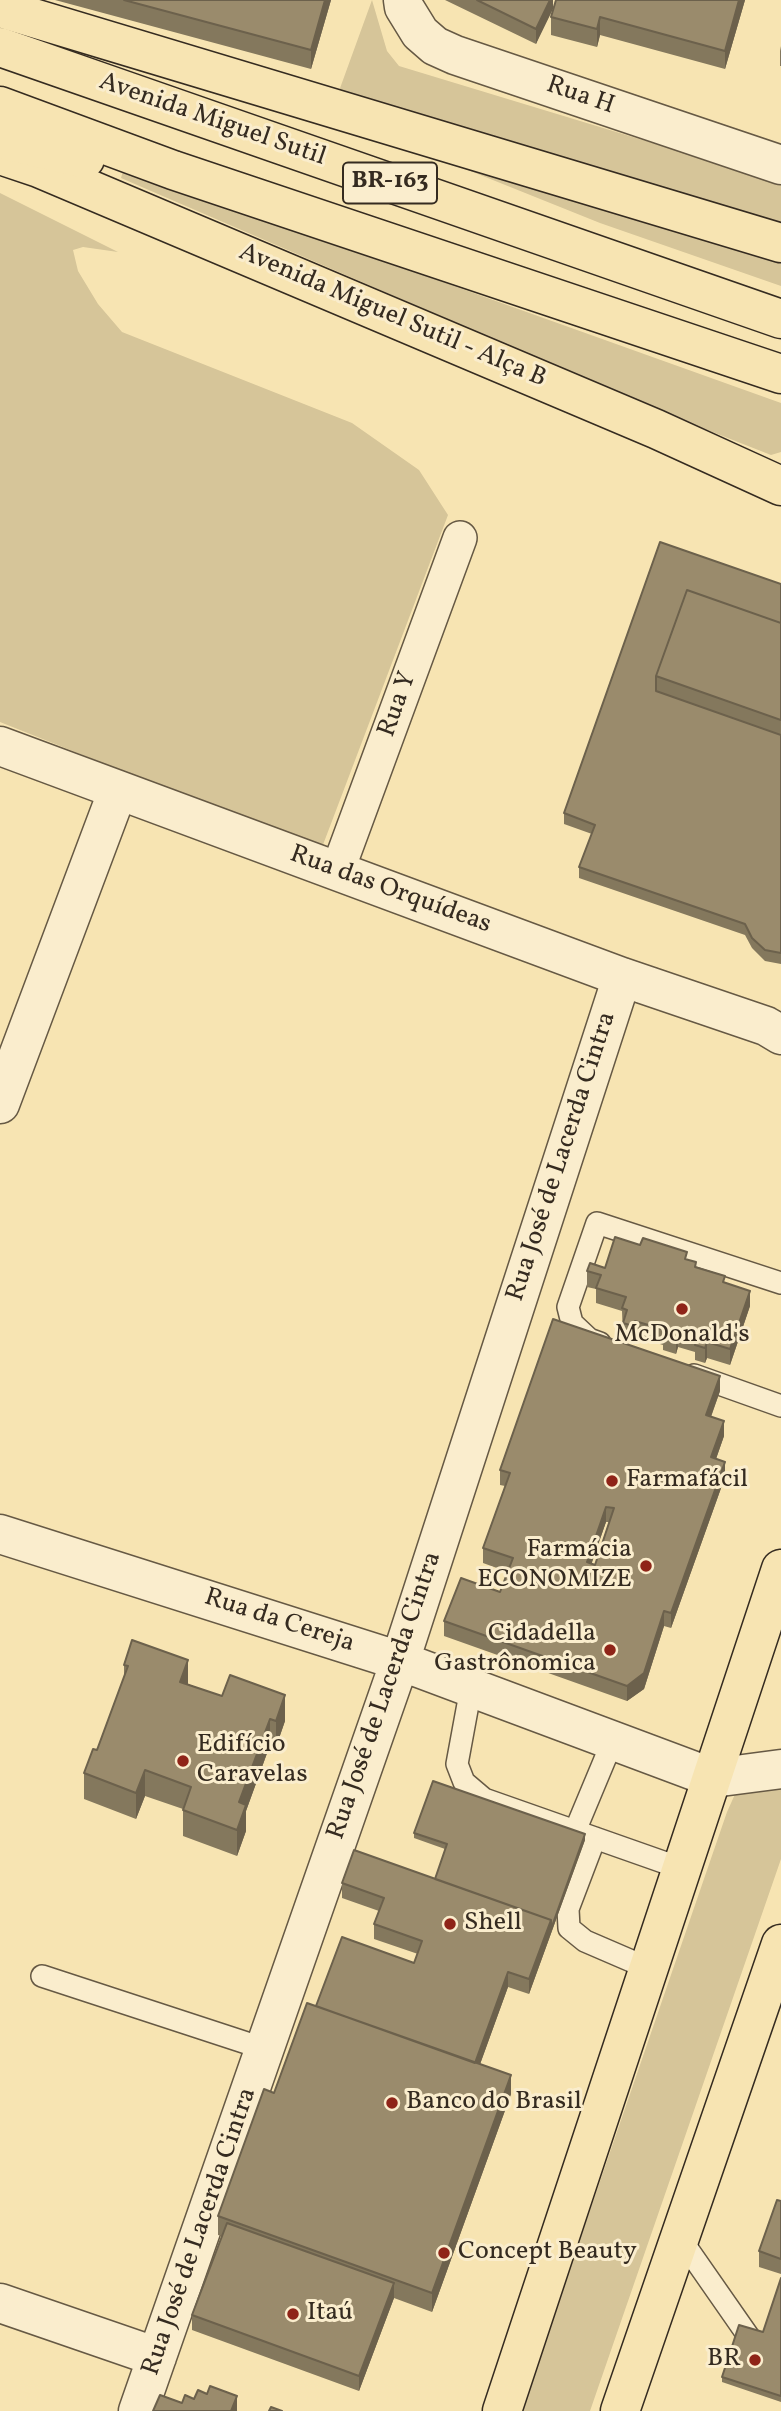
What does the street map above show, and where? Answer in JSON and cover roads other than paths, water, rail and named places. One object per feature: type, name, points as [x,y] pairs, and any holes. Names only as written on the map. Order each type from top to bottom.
[{"type":"main road","name":"Avenida Miguel Sutil","points":[[0,8],[781,243]]},
{"type":"main road","name":"Avenida Miguel Sutil","points":[[0,47],[781,319]]},
{"type":"main road","name":"BR-163","points":[[0,106],[173,170],[781,374]]},
{"type":"main road","points":[[0,139],[96,162],[173,170]]},
{"type":"main road","name":"Avenida Miguel Sutil - Alça B","points":[[0,155],[39,168],[592,402],[781,486]]},
{"type":"main road","points":[[502,2411],[781,1569]]},
{"type":"main road","points":[[620,2411],[781,1944]]},
{"type":"street","name":"Rua H","points":[[403,0],[404,7],[420,33],[435,46],[454,55],[781,165]]},
{"type":"street","name":"Rua Y","points":[[337,872],[460,538]]},
{"type":"street","name":"Rua das Orquídeas","points":[[0,746],[622,977],[766,1026],[781,1035]]},
{"type":"street","points":[[0,1104],[118,790]]},
{"type":"street","name":"Rua José de Lacerda Cintra","points":[[138,2411],[400,1661],[622,977]]},
{"type":"street","name":"Rua da Cereja","points":[[0,1534],[400,1661],[713,1777]]},
{"type":"street","points":[[713,1777],[781,1769]]},
{"type":"street","points":[[0,2303],[157,2357]]},
{"type":"lane","points":[[615,1348],[589,1339],[572,1323],[568,1307],[597,1223],[781,1283]]},
{"type":"lane","points":[[679,1370],[781,1406]]},
{"type":"lane","points":[[471,1688],[457,1764],[464,1782],[484,1799],[683,1869]]},
{"type":"lane","points":[[613,1740],[585,1834],[568,1909],[569,1928],[586,1941],[650,1969]]},
{"type":"lane","points":[[42,1976],[265,2049]]},
{"type":"lane","points":[[680,2238],[781,2383]]},
{"type":"place","name":"McDonald's","points":[[682,1309]]},
{"type":"place","name":"Farmafácil","points":[[612,1481]]},
{"type":"place","name":"Farmácia ECONOMIZE","points":[[646,1566]]},
{"type":"place","name":"Cidadella Gastrônomica","points":[[610,1650]]},
{"type":"place","name":"Edifício Caravelas","points":[[183,1761]]},
{"type":"place","name":"Shell","points":[[450,1924]]},
{"type":"place","name":"Banco do Brasil","points":[[392,2103]]},
{"type":"place","name":"Concept Beauty","points":[[444,2253]]},
{"type":"place","name":"Itaú","points":[[293,2314]]},
{"type":"place","name":"BR","points":[[755,2360]]}]
